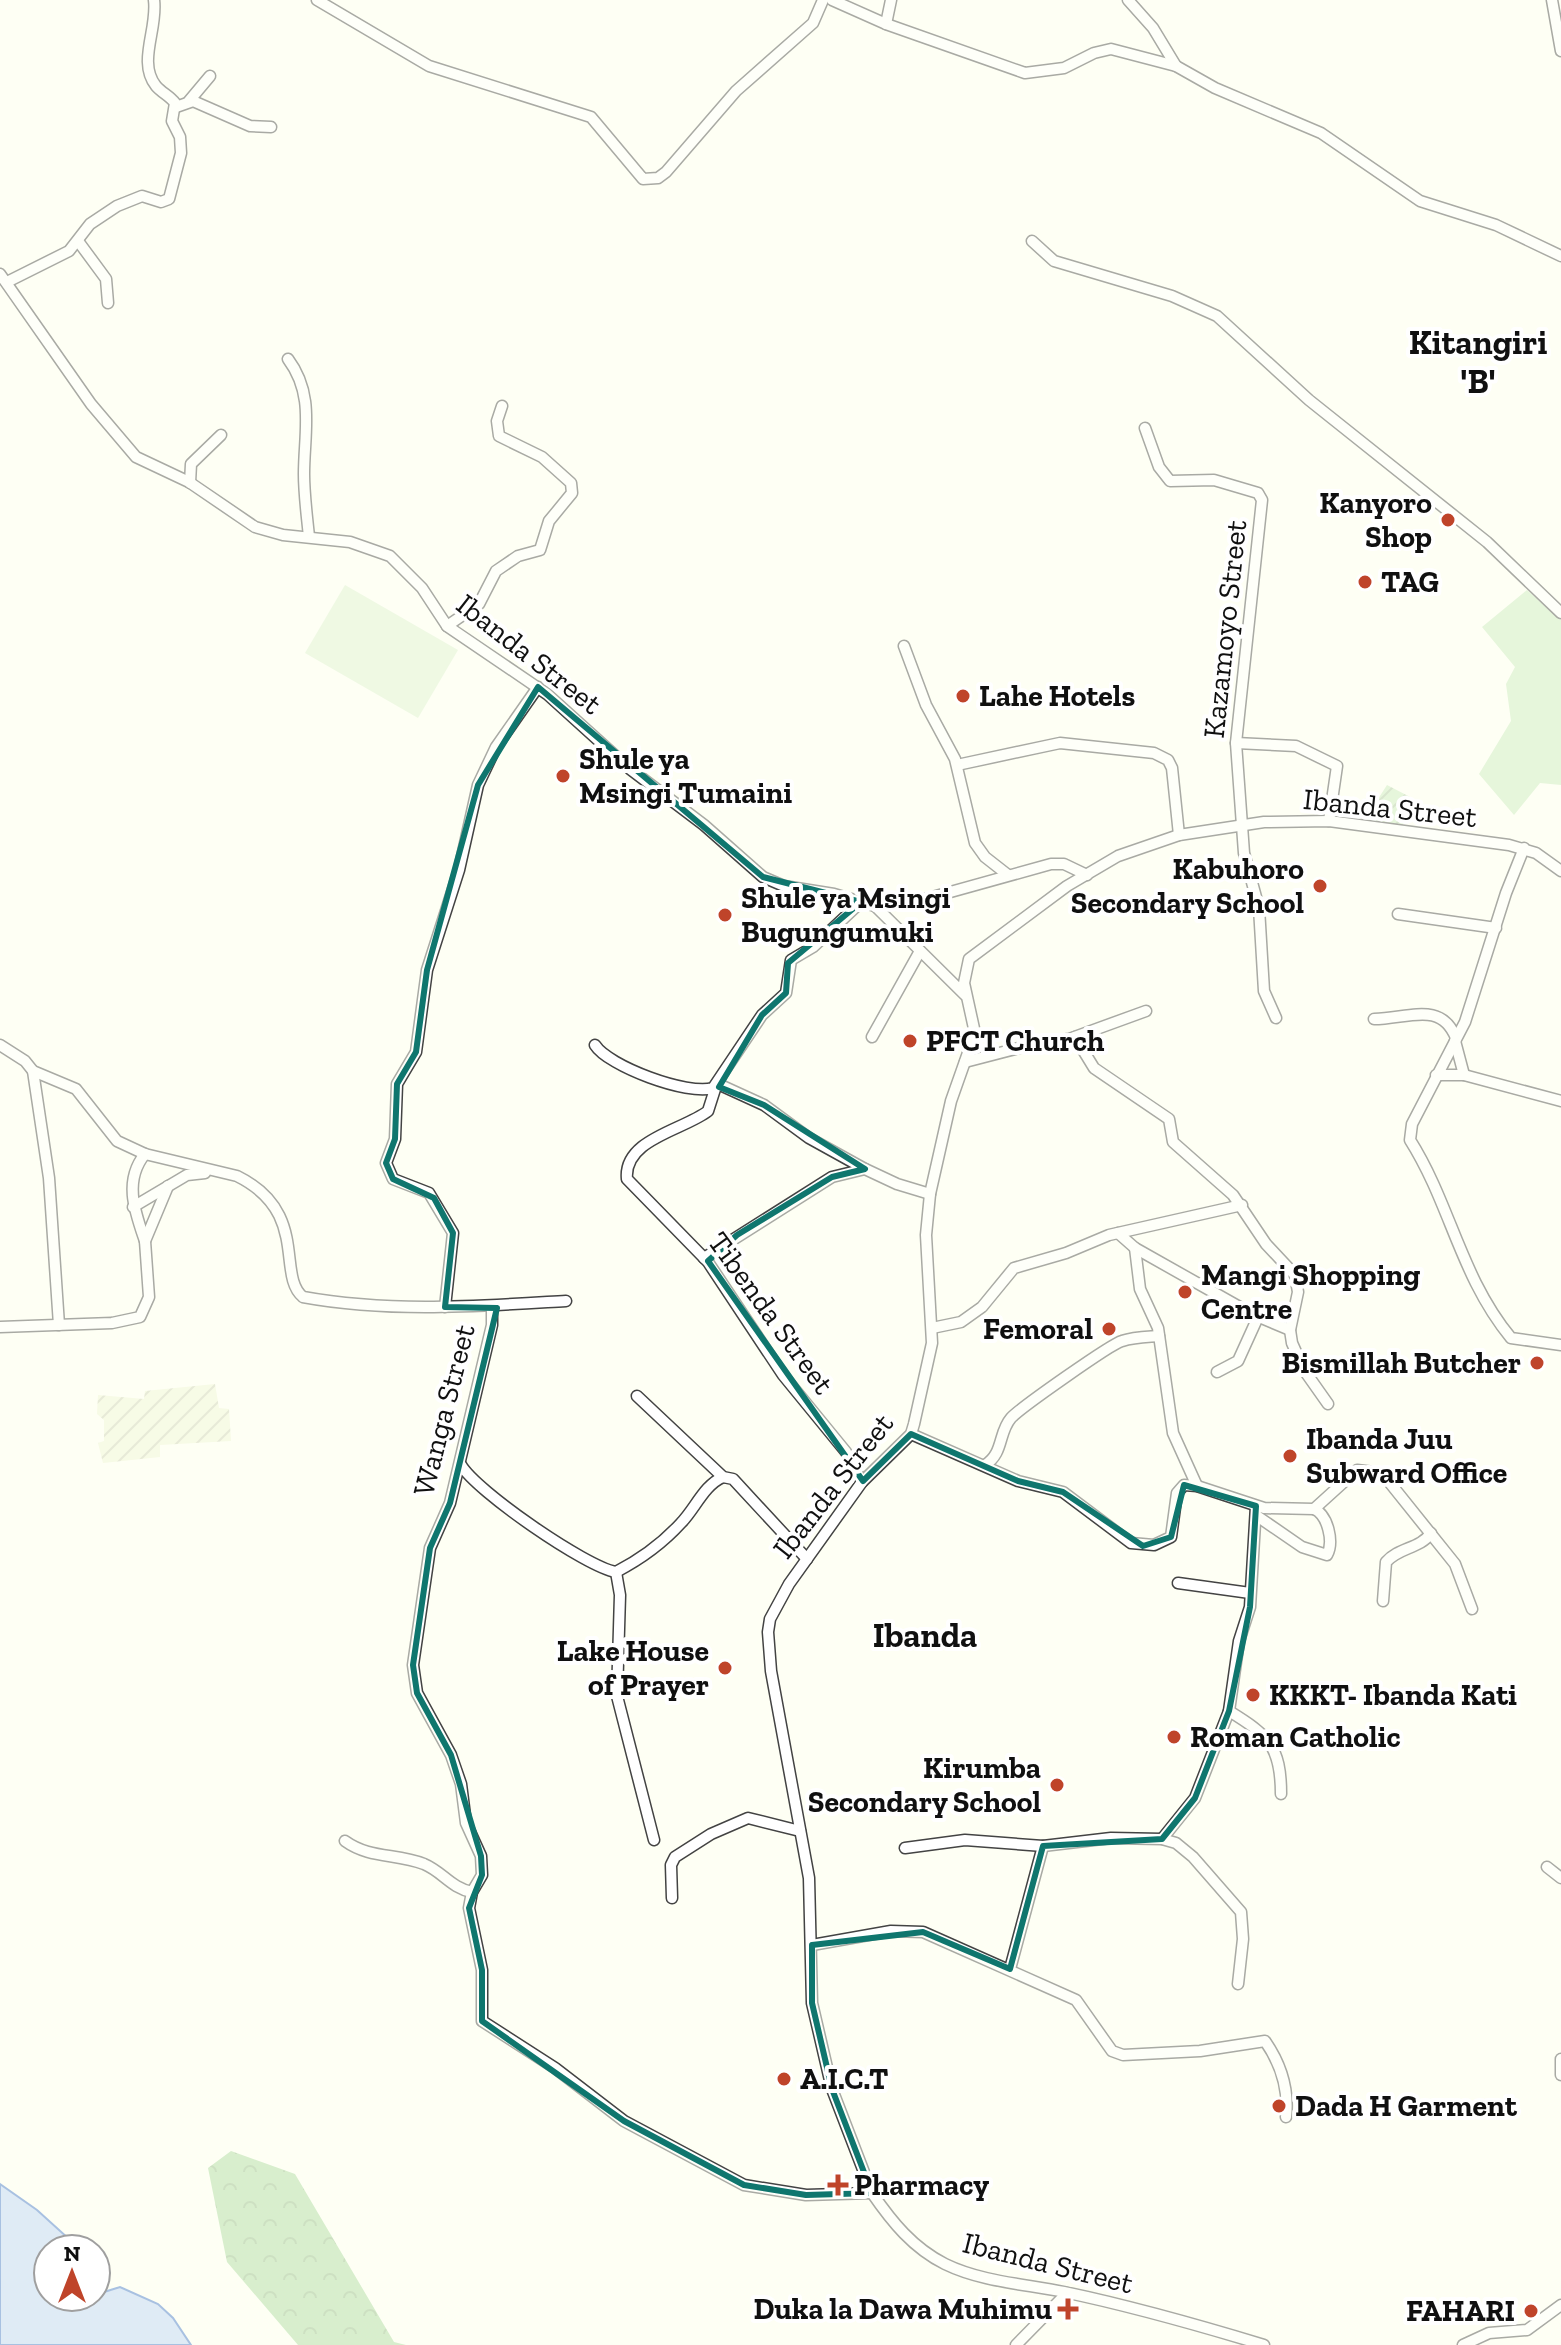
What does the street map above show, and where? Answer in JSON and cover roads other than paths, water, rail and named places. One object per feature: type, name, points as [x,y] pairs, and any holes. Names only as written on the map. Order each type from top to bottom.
[{"type":"street","points":[[62,254],[99,217],[124,203],[142,196],[161,202],[169,200],[181,153],[180,137],[172,121],[176,107],[171,98],[158,88],[147,70],[153,36],[154,0]]},
{"type":"street","points":[[317,0],[429,66],[591,117],[643,179],[650,180],[666,172],[736,91],[813,23],[823,0]]},
{"type":"street","points":[[832,0],[886,24],[1025,73],[1064,68],[1107,49],[1176,66],[1215,88],[1321,133],[1402,192],[1496,225],[1561,256]]},
{"type":"street","points":[[886,24],[891,0]]},
{"type":"street","points":[[1128,0],[1153,28],[1176,66]]},
{"type":"street","points":[[1552,0],[1561,51]]},
{"type":"street","points":[[176,107],[189,101],[210,76]]},
{"type":"street","points":[[189,101],[250,126],[271,127]]},
{"type":"street","points":[[78,241],[106,279],[108,303]]},
{"type":"street","points":[[1032,241],[1054,261],[1172,296],[1217,316],[1309,400],[1487,542],[1561,613]]},
{"type":"street","points":[[3,278],[62,254],[86,251]]},
{"type":"street","name":"Ibanda Street","points":[[3,278],[80,388],[136,457],[190,483],[255,527],[350,542],[390,556],[422,588],[447,626],[538,687],[630,769],[704,825],[763,877],[784,886],[875,906]]},
{"type":"street","points":[[288,359],[300,378],[307,408],[304,477],[309,537]]},
{"type":"street","points":[[447,626],[479,604],[496,571],[518,556],[540,550],[549,521],[572,493],[571,483],[542,457],[499,436],[497,421],[502,406]]},
{"type":"street","name":"Kazamoyo Street","points":[[1145,428],[1159,467],[1170,481],[1214,480],[1258,493],[1262,498],[1236,743],[1245,825],[1244,853],[1259,908],[1264,991],[1276,1018]]},
{"type":"street","points":[[190,483],[191,464],[221,435]]},
{"type":"street","points":[[904,646],[926,705],[957,765],[975,843],[985,857],[1008,875]]},
{"type":"street","points":[[445,1307],[453,1233],[434,1198],[393,1179],[386,1163],[396,1132],[397,1084],[416,1052],[427,970],[459,870],[478,785],[496,747],[538,687]]},
{"type":"street","points":[[957,765],[1060,743],[1154,753],[1166,758],[1172,768],[1179,835]]},
{"type":"street","points":[[1236,743],[1296,746],[1337,766],[1329,821]]},
{"type":"street","name":"Ibanda Street","points":[[1264,2345],[1067,2293],[973,2275],[917,2247],[872,2193],[832,2089],[812,2003],[809,1878],[773,1682],[768,1632],[779,1599],[862,1482],[911,1434],[932,1328],[926,1235],[930,1194],[951,1101],[975,1033],[965,995],[964,970],[969,959],[1000,933],[1087,875],[1147,844],[1179,835],[1245,825],[1329,821],[1524,848],[1561,871]]},
{"type":"street","points":[[1524,848],[1473,1001],[1412,1124],[1410,1140],[1430,1176],[1485,1307],[1511,1338],[1561,1345]]},
{"type":"street","points":[[875,906],[918,901],[1057,863],[1087,875]]},
{"type":"street","points":[[717,1085],[762,1015],[786,993],[791,960],[813,947],[861,902]]},
{"type":"street","points":[[875,906],[965,995]]},
{"type":"street","points":[[1398,914],[1496,928]]},
{"type":"street","points":[[872,1037],[920,951]]},
{"type":"street","points":[[965,1062],[1075,1037],[1146,1011]]},
{"type":"street","points":[[1374,1019],[1433,1013],[1451,1025],[1464,1075]]},
{"type":"street","points":[[1075,1037],[1094,1068],[1169,1119],[1173,1142],[1242,1205],[1266,1244],[1295,1275],[1298,1292],[1290,1330],[1297,1358],[1328,1404]]},
{"type":"street","name":"Wanga Street","points":[[0,1045],[25,1061],[33,1071],[76,1089],[112,1137],[145,1154],[251,1183],[278,1212],[289,1236],[295,1286],[303,1297],[492,1308],[492,1325],[461,1465],[450,1503],[430,1548],[413,1665],[417,1693],[451,1755],[461,1784],[469,1832],[481,1856],[482,1875],[472,1892],[469,1908],[482,1970],[482,2021],[555,2068],[624,2121],[744,2185],[806,2195],[872,2193]]},
{"type":"street","points":[[595,1045],[603,1058],[667,1085],[694,1090],[717,1085],[764,1105],[809,1138],[865,1169],[897,1184],[930,1194]]},
{"type":"street","points":[[33,1071],[49,1178],[59,1325]]},
{"type":"street","points":[[1436,1075],[1464,1075],[1561,1101]]},
{"type":"street","name":"Tibenda Street","points":[[717,1085],[708,1111],[648,1143],[626,1166],[632,1187],[704,1258],[783,1375],[846,1452],[862,1482]]},
{"type":"street","points":[[0,1327],[132,1321],[144,1313],[149,1297],[145,1241],[133,1207],[134,1173],[145,1154]]},
{"type":"street","points":[[704,1258],[832,1177],[865,1169]]},
{"type":"street","points":[[133,1207],[187,1175],[215,1172]]},
{"type":"street","points":[[145,1241],[168,1186]]},
{"type":"street","points":[[932,1328],[961,1322],[982,1307],[1014,1268],[1118,1233],[1242,1205]]},
{"type":"street","points":[[1118,1233],[1135,1248],[1258,1317],[1290,1330]]},
{"type":"street","points":[[1135,1248],[1140,1289],[1151,1308],[1159,1336],[1173,1433],[1197,1486]]},
{"type":"street","points":[[492,1308],[566,1301]]},
{"type":"street","points":[[1217,1372],[1238,1361],[1258,1317]]},
{"type":"street","points":[[985,1465],[997,1455],[1010,1419],[1046,1390],[1064,1381],[1117,1343],[1159,1336]]},
{"type":"street","points":[[637,1396],[723,1477],[733,1479],[807,1559]]},
{"type":"street","points":[[911,1434],[1030,1485],[1063,1492],[1118,1535],[1143,1546],[1154,1545],[1171,1537],[1177,1493],[1184,1485],[1197,1486],[1257,1511],[1302,1547],[1327,1555],[1331,1547],[1326,1519],[1314,1509],[1257,1511]]},
{"type":"street","points":[[461,1465],[474,1482],[545,1534],[603,1570],[616,1572],[657,1547],[683,1522],[711,1485],[723,1477]]},
{"type":"street","points":[[1314,1509],[1346,1476],[1357,1470],[1382,1473],[1455,1564],[1472,1609]]},
{"type":"street","points":[[1162,1839],[1195,1798],[1229,1711],[1250,1593],[1257,1511]]},
{"type":"street","points":[[1383,1601],[1386,1562],[1399,1549],[1426,1541],[1431,1533]]},
{"type":"street","points":[[616,1572],[620,1595],[617,1696],[654,1840]]},
{"type":"street","points":[[1178,1583],[1250,1593]]},
{"type":"street","points":[[1229,1711],[1266,1736],[1281,1773],[1281,1794]]},
{"type":"street","points":[[672,1898],[671,1865],[675,1857],[711,1834],[748,1818],[800,1831]]},
{"type":"street","points":[[905,1848],[965,1840],[1043,1846],[1111,1838],[1162,1839],[1176,1843],[1193,1857],[1241,1912],[1243,1939],[1238,1984]]},
{"type":"street","points":[[345,1841],[365,1854],[422,1863],[452,1886],[472,1892]]},
{"type":"street","points":[[1010,1969],[1043,1846]]},
{"type":"street","points":[[1547,1867],[1561,1878]]},
{"type":"street","points":[[812,1945],[891,1931],[923,1932],[1076,2000],[1112,2051],[1123,2055],[1200,2051],[1265,2041],[1278,2062],[1284,2083],[1286,2117]]},
{"type":"street","points":[[1561,2059],[1561,2075]]},
{"type":"street","points":[[1016,2345],[1067,2293]]},
{"type":"street","points":[[1463,2345],[1489,2333],[1518,2333],[1561,2305]]},
{"type":"street","points":[[1518,2333],[1520,2345]]},
{"type":"water","points":[[0,2184],[37,2210],[62,2233],[32,2233],[32,2313],[112,2313],[112,2290],[120,2287],[158,2304],[173,2318],[191,2345],[0,2345]]},
{"type":"place","name":"Kanyoro Shop","points":[[1448,520]]},
{"type":"place","name":"TAG","points":[[1365,582]]},
{"type":"place","name":"Lahe Hotels","points":[[963,696]]},
{"type":"place","name":"Shule ya Msingi Tumaini","points":[[563,776]]},
{"type":"place","name":"Kabuhoro Secondary School","points":[[1320,886]]},
{"type":"place","name":"Shule ya Msingi Bugungumuki","points":[[725,915]]},
{"type":"place","name":"PFCT Church","points":[[910,1041]]},
{"type":"place","name":"Mangi Shopping Centre","points":[[1185,1292]]},
{"type":"place","name":"Femoral","points":[[1109,1329]]},
{"type":"place","name":"Bismillah Butcher","points":[[1537,1363]]},
{"type":"place","name":"Ibanda Juu Subward Office","points":[[1290,1456]]},
{"type":"place","name":"Lake House of Prayer","points":[[725,1668]]},
{"type":"place","name":"KKKT- Ibanda Kati","points":[[1253,1695]]},
{"type":"place","name":"Roman Catholic","points":[[1174,1737]]},
{"type":"place","name":"Kirumba Secondary School","points":[[1057,1785]]},
{"type":"place","name":"A.I.C.T","points":[[784,2079]]},
{"type":"place","name":"Dada H Garment","points":[[1279,2106]]},
{"type":"place","name":"Pharmacy","points":[[838,2185]]},
{"type":"place","name":"Duka la Dawa Muhimu","points":[[1068,2309]]},
{"type":"place","name":"FAHARI","points":[[1531,2311]]},
{"type":"district","name":"Kitangiri 'B'","points":[[1478,362]]},
{"type":"district","name":"Ibanda","points":[[925,1635]]}]
